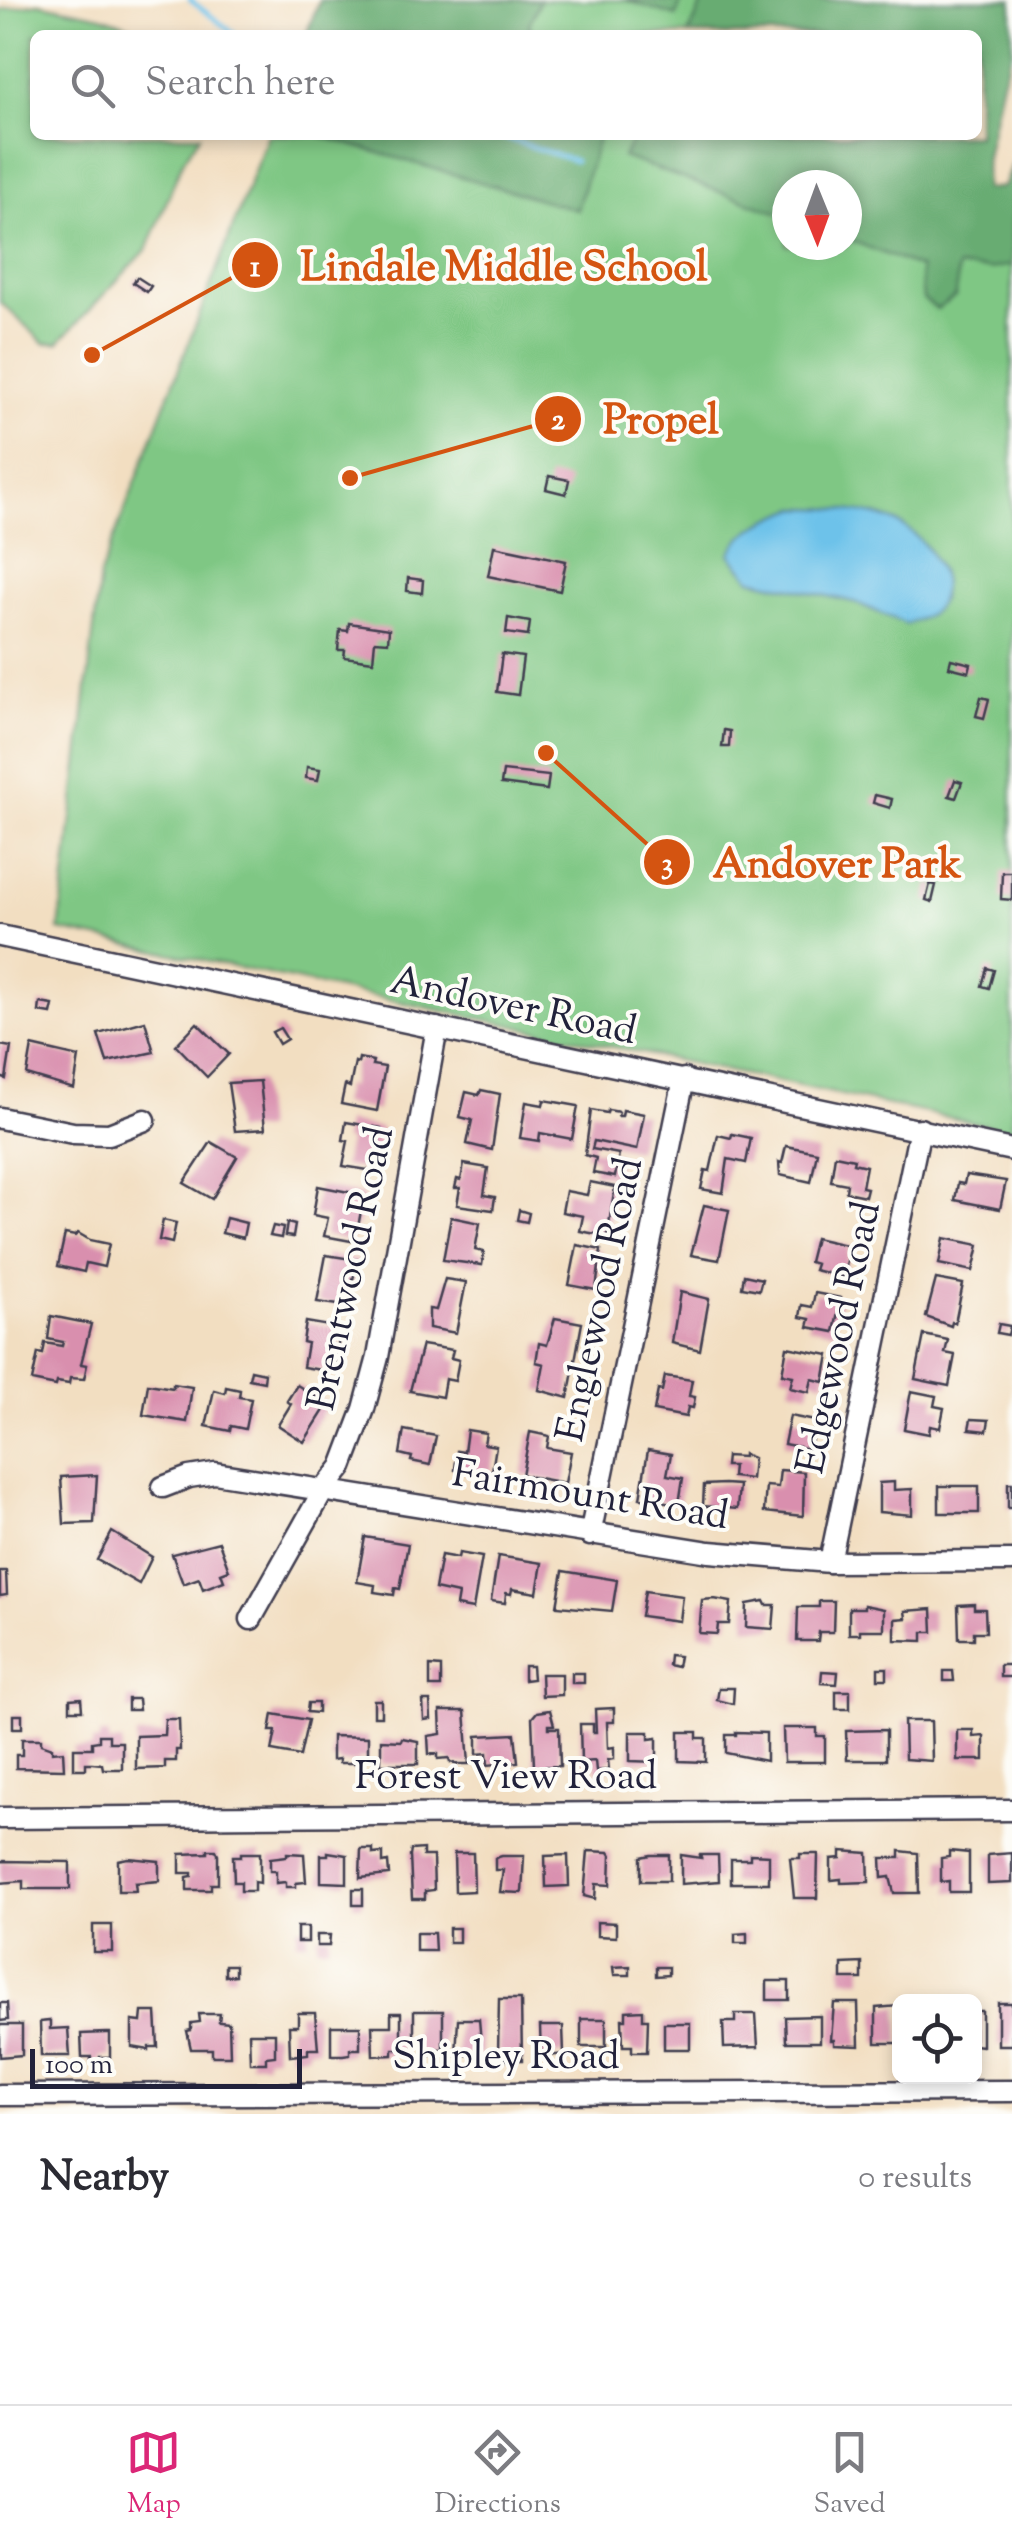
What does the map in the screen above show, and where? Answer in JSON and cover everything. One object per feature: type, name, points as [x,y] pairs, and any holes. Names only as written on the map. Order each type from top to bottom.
[{"type":"street","name":"Andover Road","points":[[0,936],[1012,1150]]},
{"type":"street","name":"Brentwood Road","points":[[252,1620],[323,1490],[342,1467],[364,1409],[378,1356],[438,1028]]},
{"type":"street","name":"Englewood Road","points":[[590,1534],[684,1079]]},
{"type":"street","points":[[0,1118],[74,1133],[110,1134],[145,1120]]},
{"type":"street","name":"Edgewood Road","points":[[830,1562],[920,1129]]},
{"type":"street","name":"Fairmount Road","points":[[162,1487],[189,1476],[214,1473],[710,1552],[830,1562],[1012,1561]]},
{"type":"street","name":"Forest View Road","points":[[0,1818],[1012,1810]]},
{"type":"street","name":"Shipley Road","points":[[0,2095],[1012,2091]]},
{"type":"green space","points":[[319,0],[1012,0],[982,30],[308,30]]},
{"type":"green space","points":[[320,0],[540,0],[529,24],[531,30],[308,30]]},
{"type":"green space","points":[[625,0],[682,0],[676,16]]},
{"type":"green space","points":[[704,0],[1012,0],[1012,51],[986,158],[985,189],[1003,187],[1012,163],[1012,265],[990,269],[958,267],[956,296],[937,309],[923,299],[920,268],[862,245],[862,170],[772,170],[772,211],[623,157],[632,140],[982,140],[982,30],[690,30]]},
{"type":"green space","points":[[38,3],[102,16],[141,30],[30,30],[30,140],[197,140],[182,163],[148,248],[58,343],[44,343],[0,302],[0,10]]},
{"type":"green space","points":[[266,140],[975,140],[958,196],[1012,239],[1012,1131],[59,930],[100,575]]},
{"type":"green space","points":[[334,140],[598,140],[577,210]]},
{"type":"water","points":[[797,508],[860,512],[907,529],[929,550],[937,564],[943,591],[938,604],[928,615],[906,624],[854,602],[751,579],[730,554],[735,545],[758,525]]},
{"type":"building","points":[[137,277],[151,286],[147,292],[133,283]]},
{"type":"building","points":[[549,476],[569,480],[566,494],[546,489]]},
{"type":"building","points":[[494,546],[566,561],[560,591],[488,576]]},
{"type":"building","points":[[408,578],[423,580],[422,593],[407,591]]},
{"type":"building","points":[[508,618],[530,622],[528,636],[506,633]]},
{"type":"building","points":[[349,623],[389,629],[388,642],[375,641],[373,661],[344,657],[345,650],[338,650],[340,630],[348,631]]},
{"type":"building","points":[[502,654],[523,657],[518,695],[497,692]]},
{"type":"building","points":[[951,659],[971,664],[969,672],[949,667]]},
{"type":"building","points":[[981,697],[989,699],[984,718],[976,716]]},
{"type":"building","points":[[724,730],[730,731],[729,747],[722,747]]},
{"type":"building","points":[[307,767],[320,769],[318,780],[306,778]]},
{"type":"building","points":[[503,771],[549,776],[547,790],[501,784]]},
{"type":"building","points":[[955,780],[962,782],[956,798],[949,796]]},
{"type":"building","points":[[875,795],[892,799],[890,808],[873,803]]},
{"type":"building","points":[[1002,872],[1012,872],[1012,900],[1001,899]]},
{"type":"building","points":[[930,884],[936,885],[932,902],[926,900]]},
{"type":"building","points":[[987,968],[994,970],[989,988],[982,986]]},
{"type":"building","points":[[40,1003],[53,1005],[51,1014],[39,1012]]},
{"type":"building","points":[[145,1021],[154,1052],[107,1062],[98,1034]]},
{"type":"building","points":[[197,1023],[229,1054],[207,1077],[176,1045]]},
{"type":"building","points":[[280,1028],[287,1039],[279,1044],[272,1032]]},
{"type":"building","points":[[0,1045],[11,1047],[6,1079],[0,1077]]},
{"type":"building","points":[[32,1046],[79,1057],[74,1089],[27,1075]]},
{"type":"building","points":[[359,1058],[385,1067],[377,1111],[341,1104],[345,1085],[350,1087]]},
{"type":"building","points":[[260,1081],[265,1129],[235,1131],[228,1083]]},
{"type":"building","points":[[481,1090],[500,1094],[492,1150],[467,1144],[472,1120],[460,1117],[466,1092],[479,1095]]},
{"type":"building","points":[[544,1100],[578,1106],[572,1139],[540,1133],[539,1141],[520,1138],[526,1102],[543,1105]]},
{"type":"building","points":[[591,1110],[619,1112],[618,1116],[622,1116],[623,1110],[644,1114],[637,1150],[594,1141],[592,1149],[619,1154],[615,1177],[593,1173],[596,1158],[585,1155]]},
{"type":"building","points":[[346,1122],[381,1128],[374,1171],[343,1166],[348,1141],[343,1140]]},
{"type":"building","points":[[732,1134],[751,1138],[746,1163],[728,1159],[723,1193],[701,1189],[705,1170],[710,1171],[718,1135],[731,1138]]},
{"type":"building","points":[[211,1142],[237,1157],[212,1199],[184,1183]]},
{"type":"building","points":[[786,1146],[817,1152],[811,1182],[780,1175],[779,1162],[782,1163]]},
{"type":"building","points":[[835,1155],[866,1166],[862,1187],[867,1188],[865,1196],[846,1192],[847,1184],[831,1181]]},
{"type":"building","points":[[464,1164],[488,1168],[484,1195],[495,1197],[493,1210],[457,1205],[460,1188],[455,1188]]},
{"type":"building","points":[[966,1175],[1006,1181],[1000,1209],[955,1200],[958,1183],[964,1184]]},
{"type":"building","points":[[590,1182],[615,1187],[607,1236],[580,1231],[583,1216],[562,1212],[566,1191],[587,1195]]},
{"type":"building","points":[[318,1186],[364,1195],[351,1241],[324,1236],[328,1218],[313,1215]]},
{"type":"building","points":[[704,1205],[729,1210],[719,1260],[691,1255]]},
{"type":"building","points":[[519,1210],[529,1213],[527,1222],[517,1220]]},
{"type":"building","points":[[451,1217],[480,1223],[475,1250],[484,1252],[482,1265],[443,1260]]},
{"type":"building","points":[[226,1218],[246,1223],[243,1238],[222,1233]]},
{"type":"building","points":[[163,1220],[176,1223],[172,1243],[159,1240]]},
{"type":"building","points":[[287,1223],[295,1225],[293,1237],[285,1236]]},
{"type":"building","points":[[273,1226],[283,1228],[281,1238],[270,1236]]},
{"type":"building","points":[[78,1233],[109,1244],[104,1267],[86,1263],[84,1272],[58,1266],[65,1234]]},
{"type":"building","points":[[815,1238],[850,1246],[844,1277],[814,1270],[816,1264],[809,1262]]},
{"type":"building","points":[[944,1238],[979,1245],[973,1271],[939,1264]]},
{"type":"building","points":[[577,1245],[601,1250],[596,1290],[569,1285]]},
{"type":"building","points":[[326,1255],[358,1260],[346,1306],[317,1302]]},
{"type":"building","points":[[744,1275],[762,1279],[759,1290],[742,1287]]},
{"type":"building","points":[[445,1279],[466,1282],[456,1333],[429,1328],[429,1309],[436,1310]]},
{"type":"building","points":[[936,1279],[963,1284],[955,1323],[951,1326],[926,1317]]},
{"type":"building","points":[[680,1292],[709,1299],[700,1350],[672,1343]]},
{"type":"building","points":[[815,1293],[841,1298],[834,1332],[808,1327],[810,1319],[800,1317],[802,1305],[812,1307]]},
{"type":"building","points":[[51,1316],[91,1324],[81,1364],[87,1365],[84,1379],[70,1378],[69,1384],[57,1382],[56,1386],[32,1381],[38,1353],[43,1354],[45,1343],[62,1346],[63,1342],[48,1339]]},
{"type":"building","points":[[555,1318],[582,1323],[568,1398],[539,1390],[544,1364],[536,1362],[539,1343],[547,1345]]},
{"type":"building","points":[[306,1322],[341,1328],[333,1372],[303,1367]]},
{"type":"building","points":[[999,1324],[1010,1326],[1008,1335],[997,1333]]},
{"type":"building","points":[[924,1335],[948,1340],[945,1353],[955,1355],[949,1386],[915,1379]]},
{"type":"building","points":[[422,1345],[453,1350],[451,1358],[459,1360],[455,1381],[445,1379],[442,1397],[410,1391]]},
{"type":"building","points":[[787,1347],[829,1355],[824,1382],[812,1379],[809,1392],[790,1388],[793,1376],[782,1374]]},
{"type":"building","points":[[251,1370],[265,1373],[264,1382],[249,1379]]},
{"type":"building","points":[[665,1376],[692,1380],[689,1396],[695,1397],[686,1417],[654,1411]]},
{"type":"building","points":[[148,1384],[192,1387],[187,1422],[143,1415]]},
{"type":"building","points":[[297,1385],[328,1404],[304,1442],[278,1425]]},
{"type":"building","points":[[226,1387],[240,1390],[239,1397],[251,1399],[245,1429],[231,1426],[230,1431],[206,1426],[214,1390],[225,1393]]},
{"type":"building","points":[[911,1391],[936,1396],[934,1406],[944,1408],[940,1428],[930,1426],[929,1434],[904,1429]]},
{"type":"building","points":[[790,1416],[815,1421],[810,1449],[784,1444]]},
{"type":"building","points":[[971,1419],[989,1420],[987,1431],[969,1429]]},
{"type":"building","points":[[404,1430],[436,1436],[430,1465],[400,1454]]},
{"type":"building","points":[[467,1430],[486,1433],[484,1444],[496,1446],[492,1471],[482,1470],[482,1474],[455,1470],[457,1451],[464,1452]]},
{"type":"building","points":[[530,1432],[549,1436],[547,1448],[571,1452],[565,1483],[522,1475]]},
{"type":"building","points":[[648,1450],[671,1454],[667,1475],[683,1478],[679,1504],[640,1498]]},
{"type":"building","points":[[743,1454],[753,1458],[751,1479],[732,1477],[733,1466],[725,1466],[726,1456]]},
{"type":"building","points":[[780,1470],[804,1472],[803,1516],[764,1512],[766,1486],[778,1487]]},
{"type":"building","points":[[97,1475],[94,1523],[64,1524],[61,1477]]},
{"type":"building","points":[[894,1482],[894,1490],[912,1489],[912,1515],[879,1512],[879,1483]]},
{"type":"building","points":[[1008,1483],[1012,1483],[1012,1508],[1008,1508]]},
{"type":"building","points":[[704,1485],[739,1485],[737,1509],[703,1506]]},
{"type":"building","points":[[939,1486],[979,1486],[979,1513],[939,1513]]},
{"type":"building","points":[[112,1532],[152,1557],[139,1584],[97,1560]]},
{"type":"building","points":[[365,1537],[408,1544],[400,1589],[395,1588],[394,1595],[374,1592],[375,1585],[357,1582]]},
{"type":"building","points":[[219,1542],[229,1570],[221,1573],[224,1581],[203,1589],[199,1578],[183,1584],[172,1554]]},
{"type":"building","points":[[459,1553],[482,1557],[473,1609],[456,1606],[458,1594],[435,1589],[441,1555],[458,1558]]},
{"type":"building","points":[[498,1556],[542,1563],[537,1593],[512,1589],[511,1594],[506,1593],[505,1603],[491,1601]]},
{"type":"building","points":[[0,1571],[6,1571],[7,1595],[0,1596]]},
{"type":"building","points":[[563,1571],[617,1580],[612,1611],[557,1606]]},
{"type":"building","points":[[645,1591],[682,1596],[679,1621],[641,1616]]},
{"type":"building","points":[[702,1600],[731,1602],[729,1624],[718,1624],[717,1634],[699,1633]]},
{"type":"building","points":[[764,1601],[766,1605],[775,1605],[773,1629],[746,1627],[747,1604]]},
{"type":"building","points":[[819,1601],[834,1601],[833,1632],[819,1632],[818,1641],[797,1641],[798,1607],[819,1607]]},
{"type":"building","points":[[974,1604],[974,1609],[985,1609],[986,1632],[974,1632],[974,1639],[959,1639],[958,1605]]},
{"type":"building","points":[[864,1605],[884,1609],[884,1630],[849,1634],[849,1608]]},
{"type":"building","points":[[932,1609],[933,1632],[923,1632],[923,1641],[895,1640],[895,1619],[906,1618],[905,1611]]},
{"type":"building","points":[[669,1655],[679,1656],[677,1667],[668,1665]]},
{"type":"building","points":[[1000,1665],[1012,1665],[1012,1677],[1000,1677]]},
{"type":"building","points":[[430,1666],[441,1667],[441,1687],[430,1687]]},
{"type":"building","points":[[524,1666],[532,1666],[533,1679],[524,1680]]},
{"type":"building","points":[[878,1668],[887,1668],[887,1679],[878,1679]]},
{"type":"building","points":[[822,1671],[838,1672],[837,1684],[821,1683]]},
{"type":"building","points":[[944,1671],[953,1671],[954,1681],[944,1681]]},
{"type":"building","points":[[572,1673],[584,1673],[584,1683],[572,1683]]},
{"type":"building","points":[[541,1674],[562,1674],[562,1695],[542,1696]]},
{"type":"building","points":[[719,1688],[734,1688],[733,1704],[717,1700]]},
{"type":"building","points":[[836,1691],[850,1691],[850,1709],[836,1709]]},
{"type":"building","points":[[81,1698],[82,1710],[70,1710],[70,1699]]},
{"type":"building","points":[[128,1699],[138,1699],[139,1710],[128,1710]]},
{"type":"building","points":[[374,1700],[381,1700],[381,1716],[374,1716]]},
{"type":"building","points":[[423,1701],[430,1701],[431,1719],[424,1720]]},
{"type":"building","points":[[308,1703],[318,1703],[318,1713],[307,1712]]},
{"type":"building","points":[[614,1708],[614,1722],[607,1722],[608,1748],[614,1747],[614,1759],[608,1760],[609,1770],[596,1771],[595,1761],[581,1762],[580,1724],[593,1724],[596,1732],[595,1709]]},
{"type":"building","points":[[550,1710],[554,1725],[549,1728],[559,1728],[560,1766],[534,1767],[532,1718],[537,1712]]},
{"type":"building","points":[[440,1711],[465,1711],[469,1764],[429,1754],[428,1736],[441,1734]]},
{"type":"building","points":[[273,1714],[308,1720],[300,1756],[272,1751],[276,1731],[270,1731]]},
{"type":"building","points":[[13,1715],[22,1715],[22,1728],[13,1728]]},
{"type":"building","points":[[165,1719],[179,1719],[180,1750],[176,1750],[176,1761],[165,1761],[165,1768],[136,1769],[136,1736],[164,1735]]},
{"type":"building","points":[[904,1721],[931,1721],[932,1761],[905,1759]]},
{"type":"building","points":[[783,1728],[817,1728],[817,1736],[825,1736],[825,1762],[784,1762]]},
{"type":"building","points":[[886,1730],[886,1760],[847,1760],[846,1731]]},
{"type":"building","points":[[957,1730],[973,1730],[973,1737],[984,1736],[984,1760],[957,1760]]},
{"type":"building","points":[[630,1732],[649,1732],[649,1739],[657,1738],[657,1762],[630,1761]]},
{"type":"building","points":[[679,1732],[697,1732],[697,1738],[706,1738],[706,1762],[679,1761]]},
{"type":"building","points":[[766,1733],[766,1761],[726,1753],[726,1735]]},
{"type":"building","points":[[515,1734],[518,1762],[488,1765],[487,1753],[477,1754],[477,1736]]},
{"type":"building","points":[[99,1735],[109,1735],[109,1742],[122,1742],[122,1769],[103,1769],[102,1764],[86,1763],[86,1769],[74,1769],[74,1748],[92,1748]]},
{"type":"building","points":[[332,1736],[368,1737],[368,1759],[358,1759],[358,1763],[332,1760]]},
{"type":"building","points":[[22,1739],[41,1739],[41,1744],[52,1748],[52,1752],[63,1751],[64,1769],[16,1768],[16,1755],[22,1755]]},
{"type":"building","points":[[381,1740],[418,1741],[418,1764],[381,1764]]},
{"type":"building","points":[[361,1849],[383,1853],[389,1875],[360,1878]]},
{"type":"building","points":[[423,1849],[423,1856],[433,1856],[434,1890],[425,1891],[425,1899],[412,1899],[411,1850]]},
{"type":"building","points":[[208,1850],[218,1854],[218,1884],[211,1884],[211,1890],[187,1890],[187,1877],[192,1873],[180,1873],[180,1854]]},
{"type":"building","points":[[588,1851],[611,1855],[610,1885],[596,1884],[595,1899],[584,1896]]},
{"type":"building","points":[[841,1851],[868,1853],[869,1882],[831,1880],[831,1859],[841,1858]]},
{"type":"building","points":[[900,1851],[918,1853],[919,1893],[894,1893],[890,1877],[882,1878],[881,1858],[900,1858]]},
{"type":"building","points":[[949,1851],[969,1853],[969,1892],[949,1892],[949,1881],[941,1882],[941,1858],[949,1857]]},
{"type":"building","points":[[260,1853],[260,1883],[254,1882],[254,1891],[241,1891],[241,1882],[234,1882],[233,1856]]},
{"type":"building","points":[[454,1853],[473,1853],[474,1891],[455,1892]]},
{"type":"building","points":[[1012,1853],[1012,1883],[988,1884],[988,1855]]},
{"type":"building","points":[[304,1854],[306,1882],[296,1883],[296,1887],[276,1883],[276,1871],[270,1871],[270,1858]]},
{"type":"building","points":[[750,1854],[769,1855],[769,1883],[731,1883],[731,1859],[750,1859]]},
{"type":"building","points":[[800,1854],[818,1854],[817,1898],[794,1898],[790,1858],[800,1858]]},
{"type":"building","points":[[321,1855],[347,1855],[347,1883],[321,1882]]},
{"type":"building","points":[[568,1855],[569,1886],[546,1887],[545,1856]]},
{"type":"building","points":[[669,1855],[669,1881],[641,1881],[641,1857]]},
{"type":"building","points":[[681,1855],[718,1855],[719,1881],[681,1884]]},
{"type":"building","points":[[524,1856],[522,1893],[500,1892],[503,1870],[495,1870],[495,1858]]},
{"type":"building","points":[[118,1860],[159,1861],[159,1881],[135,1883],[136,1891],[118,1891]]},
{"type":"building","points":[[0,1861],[70,1862],[70,1889],[23,1889],[23,1881],[0,1883]]},
{"type":"building","points":[[353,1889],[363,1889],[363,1905],[353,1905]]},
{"type":"building","points":[[597,1922],[616,1923],[616,1937],[597,1936]]},
{"type":"building","points":[[93,1925],[112,1925],[112,1952],[93,1952]]},
{"type":"building","points":[[297,1927],[308,1927],[308,1942],[297,1942]]},
{"type":"building","points":[[449,1928],[459,1928],[459,1942],[449,1942]]},
{"type":"building","points":[[416,1933],[434,1933],[435,1951],[416,1951]]},
{"type":"building","points":[[747,1933],[747,1943],[735,1943],[735,1934]]},
{"type":"building","points":[[317,1935],[330,1935],[329,1946],[317,1946]]},
{"type":"building","points":[[862,1963],[862,1979],[842,1979],[842,1964]]},
{"type":"building","points":[[225,1965],[235,1965],[235,1975],[225,1976]]},
{"type":"building","points":[[630,1966],[630,1975],[614,1975],[613,1967]]},
{"type":"building","points":[[656,1967],[668,1967],[668,1975],[656,1976]]},
{"type":"building","points":[[767,1981],[789,1981],[789,2000],[767,2000]]},
{"type":"building","points":[[499,1999],[521,1999],[522,2060],[506,2060],[505,2054],[498,2054]]},
{"type":"building","points":[[0,2003],[7,2003],[8,2020],[0,2021]]},
{"type":"building","points":[[834,2003],[858,2003],[859,2046],[834,2045],[831,2040]]},
{"type":"building","points":[[998,2003],[1012,2003],[1012,2045],[998,2045]]},
{"type":"building","points":[[892,2007],[892,2043],[876,2043],[876,2008]]},
{"type":"building","points":[[643,2010],[643,2019],[648,2019],[647,2052],[632,2052],[632,2046],[623,2046],[622,2019],[626,2019],[626,2011]]},
{"type":"building","points":[[414,2011],[443,2011],[443,2049],[434,2049],[434,2055],[414,2055]]},
{"type":"building","points":[[142,2012],[156,2012],[158,2047],[149,2050],[132,2047],[132,2021],[141,2022]]},
{"type":"building","points":[[298,2013],[315,2013],[318,2049],[290,2056],[289,2026],[298,2026]]},
{"type":"building","points":[[391,2013],[401,2013],[401,2049],[393,2049],[393,2055],[373,2056],[372,2026],[391,2026]]},
{"type":"building","points":[[199,2014],[220,2014],[219,2022],[229,2023],[230,2056],[212,2056],[212,2049],[191,2049],[187,2031],[191,2030],[191,2023],[200,2022]]},
{"type":"building","points":[[735,2014],[756,2014],[758,2047],[724,2048],[723,2022],[735,2022]]},
{"type":"building","points":[[820,2016],[820,2042],[786,2042],[785,2017]]},
{"type":"building","points":[[458,2019],[479,2019],[482,2055],[456,2055]]},
{"type":"building","points":[[581,2019],[606,2019],[606,2047],[581,2047]]},
{"type":"building","points":[[50,2021],[50,2029],[68,2028],[70,2056],[41,2056],[40,2022]]},
{"type":"building","points":[[664,2023],[690,2023],[690,2049],[664,2049]]},
{"type":"building","points":[[0,2025],[22,2025],[22,2055],[0,2057]]},
{"type":"building","points":[[331,2026],[360,2026],[360,2049],[331,2055]]},
{"type":"building","points":[[540,2026],[563,2026],[564,2054],[541,2057]]},
{"type":"building","points":[[110,2033],[110,2057],[100,2057],[100,2062],[91,2063],[91,2057],[82,2057],[81,2034]]},
{"type":"building","points":[[249,2033],[275,2033],[275,2056],[266,2057],[266,2063],[250,2063]]},
{"type":"waterway","points":[[190,0],[229,30]]},
{"type":"waterway","points":[[511,140],[575,161]]},
{"type":"place","name":"Lindale Middle School","points":[[92,355]]},
{"type":"place","name":"Propel","points":[[350,478]]},
{"type":"place","name":"Andover Park","points":[[546,753]]}]
